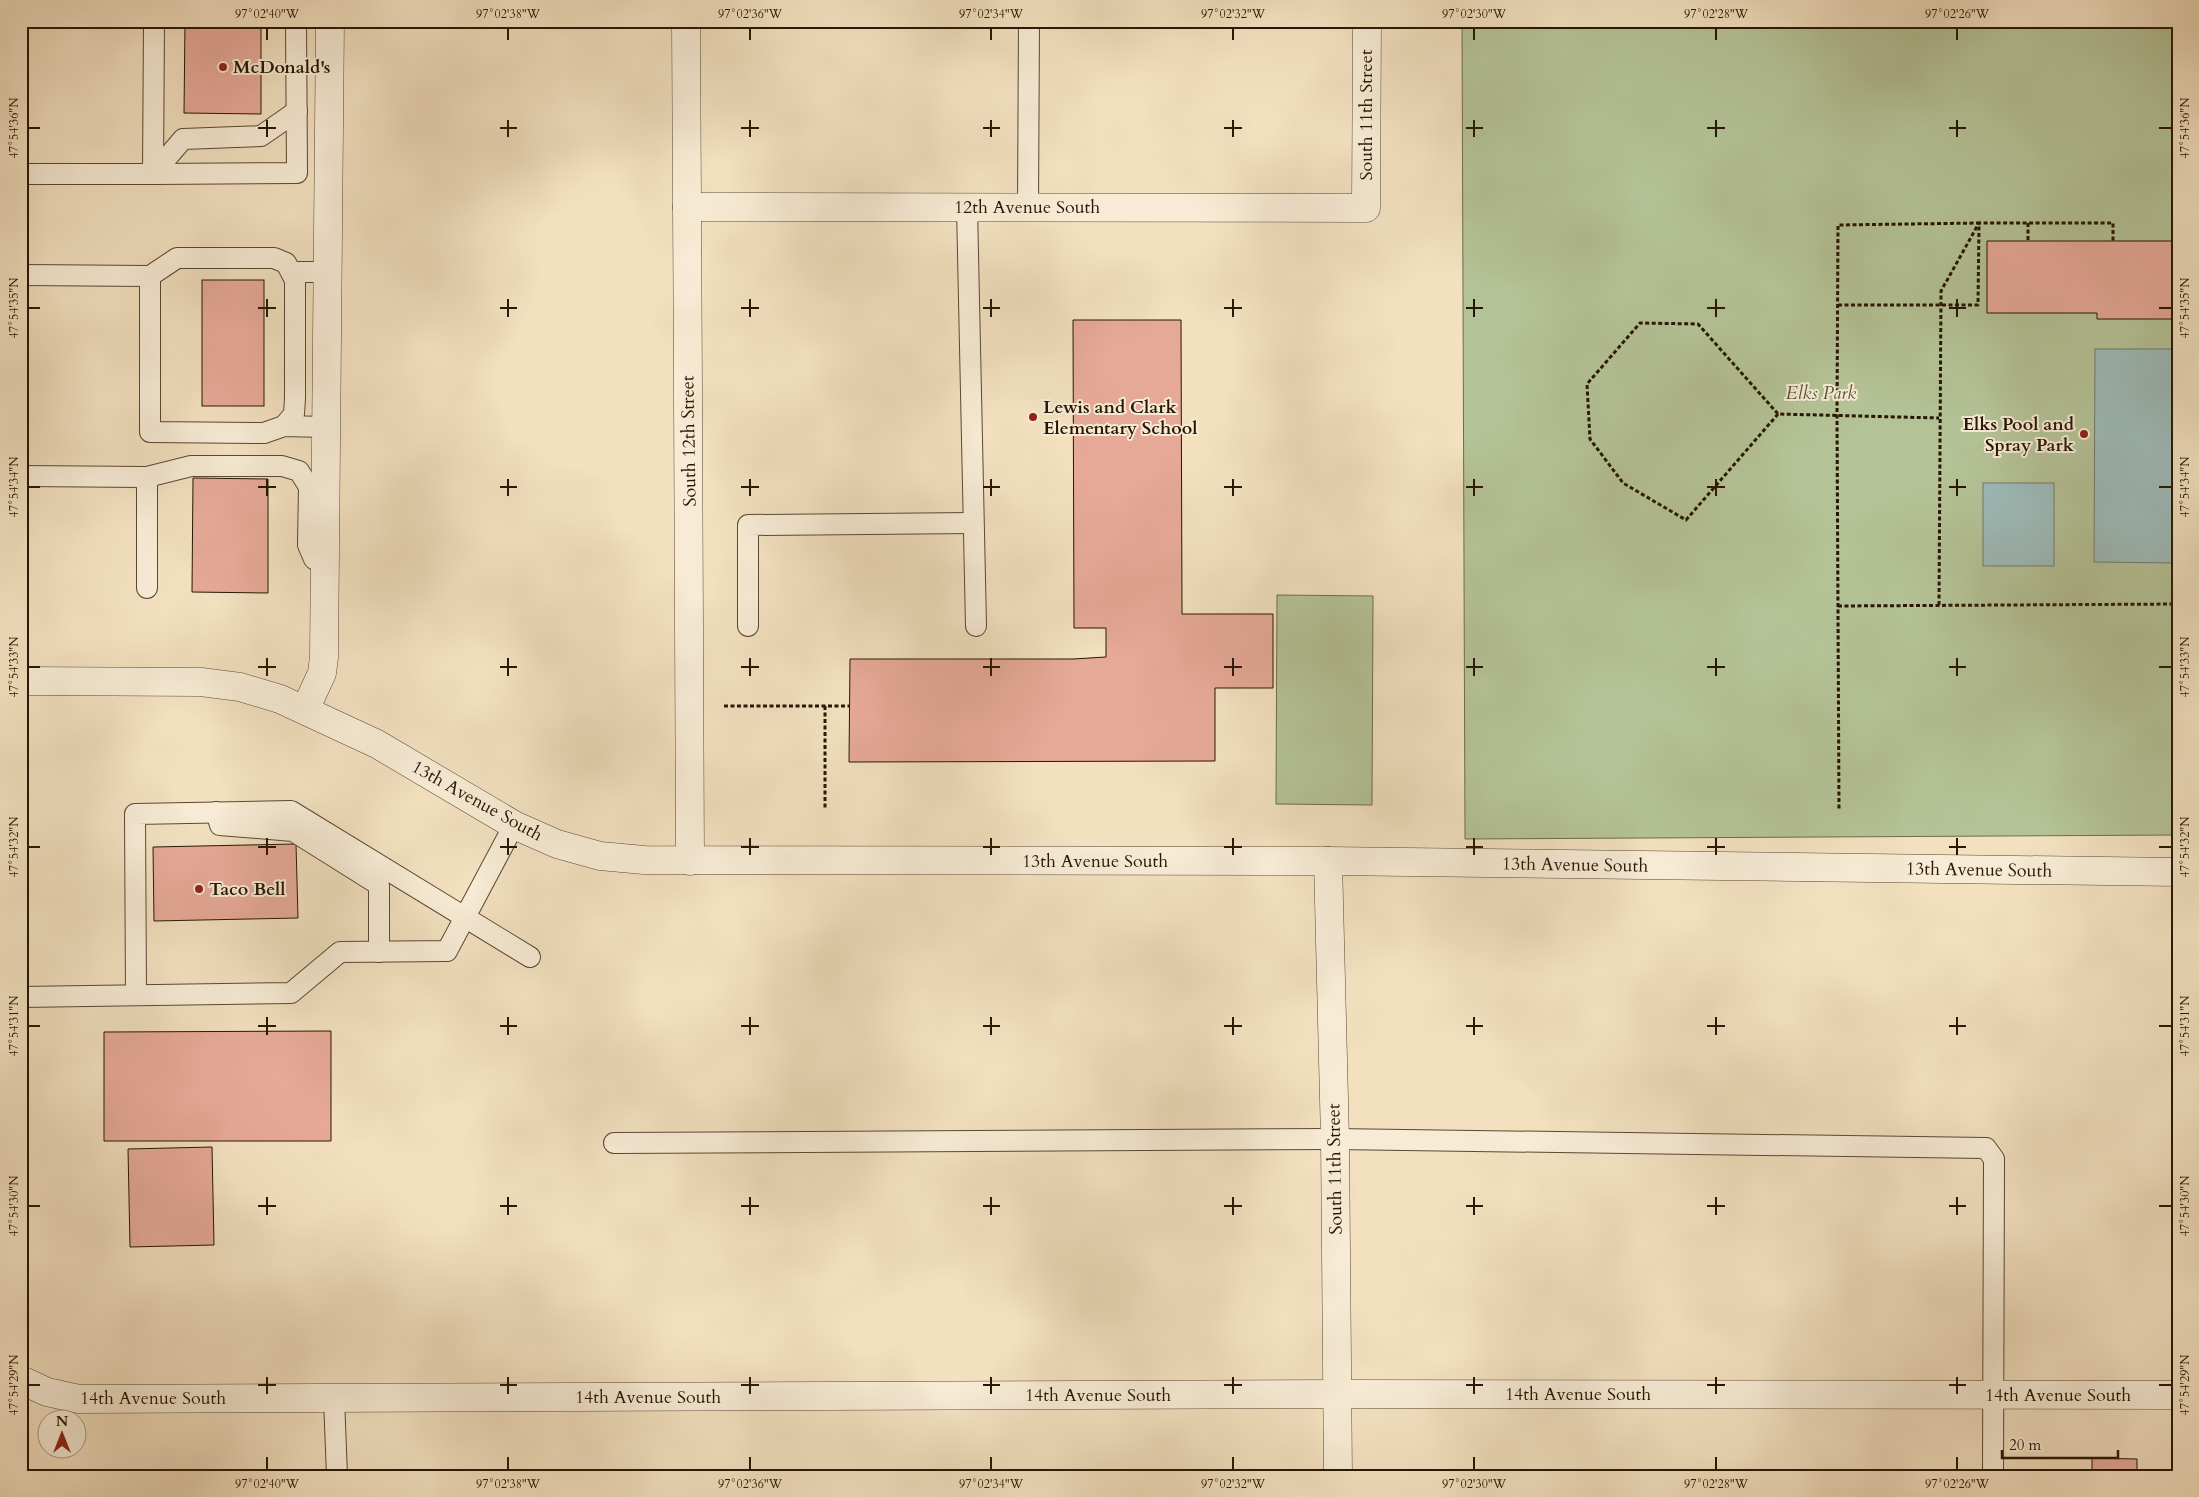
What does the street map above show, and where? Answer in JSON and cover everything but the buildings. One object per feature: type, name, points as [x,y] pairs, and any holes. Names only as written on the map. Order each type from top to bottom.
[{"type":"street","points":[[305,710],[317,687],[324,657],[330,21]]},
{"type":"street","name":"South 12th Street","points":[[686,21],[691,706],[690,862]]},
{"type":"street","name":"South 11th Street","points":[[1366,21],[1366,208]]},
{"type":"street","name":"12th Avenue South","points":[[687,207],[1366,208]]},
{"type":"street","name":"13th Avenue South","points":[[21,681],[200,682],[240,687],[280,698],[377,744],[514,825],[557,844],[600,856],[644,860],[690,862],[1328,862],[2178,872]]},
{"type":"street","name":"South 11th Street","points":[[1328,862],[1335,1139],[1338,1476]]},
{"type":"street","name":"14th Avenue South","points":[[21,1380],[47,1392],[79,1399],[1338,1394],[2178,1395]]},
{"type":"lane","points":[[153,174],[154,21]]},
{"type":"lane","points":[[21,174],[297,173],[296,21]]},
{"type":"lane","points":[[1028,207],[1029,21]]},
{"type":"lane","points":[[153,174],[183,139],[261,136],[297,111]]},
{"type":"lane","points":[[967,207],[976,626]]},
{"type":"lane","points":[[21,275],[150,276],[178,258],[274,258],[286,263],[295,280],[295,398],[294,414],[284,426]]},
{"type":"lane","points":[[292,272],[327,272]]},
{"type":"lane","points":[[150,276],[150,432],[264,433],[284,426],[325,427]]},
{"type":"lane","points":[[21,476],[147,477],[191,466],[282,466],[299,471],[309,487],[308,545],[314,559],[325,565]]},
{"type":"lane","points":[[147,477],[147,588]]},
{"type":"lane","points":[[748,626],[748,525],[973,523]]},
{"type":"lane","points":[[136,995],[135,814],[291,811],[530,957]]},
{"type":"lane","points":[[216,812],[220,825],[293,831],[379,885],[379,952]]},
{"type":"lane","points":[[21,997],[291,993],[340,952],[446,951],[514,825]]},
{"type":"lane","points":[[614,1143],[1335,1139],[1986,1148],[1994,1160],[1993,1476]]},
{"type":"lane","points":[[334,1398],[337,1476]]},
{"type":"path","points":[[1939,605],[1939,418],[1942,290],[1979,223]]},
{"type":"path","points":[[1838,305],[1978,305],[1979,223]]},
{"type":"path","points":[[2028,223],[2028,241]]},
{"type":"path","points":[[1839,811],[1838,225],[2113,223],[2113,241]]},
{"type":"path","points":[[1778,414],[1686,520],[1623,483],[1590,439],[1587,384],[1640,323],[1698,324],[1778,414],[1939,418]]},
{"type":"path","points":[[1838,606],[2178,604]]},
{"type":"path","points":[[691,706],[850,706]]},
{"type":"path","points":[[825,706],[825,808]]},
{"type":"green space","name":"Elks Park","points":[[1462,21],[2178,21],[2178,835],[1465,839]]},
{"type":"green space","points":[[1277,595],[1373,596],[1372,805],[1276,804]]},
{"type":"water","points":[[2095,349],[2178,349],[2178,563],[2094,562]]},
{"type":"water","points":[[1983,483],[2054,483],[2054,566],[1983,566]]},
{"type":"place","name":"McDonald's","points":[[223,67]]},
{"type":"place","name":"Lewis and Clark Elementary School","points":[[1033,417]]},
{"type":"place","name":"Elks Pool and Spray Park","points":[[2084,434]]},
{"type":"place","name":"Taco Bell","points":[[199,889]]}]
